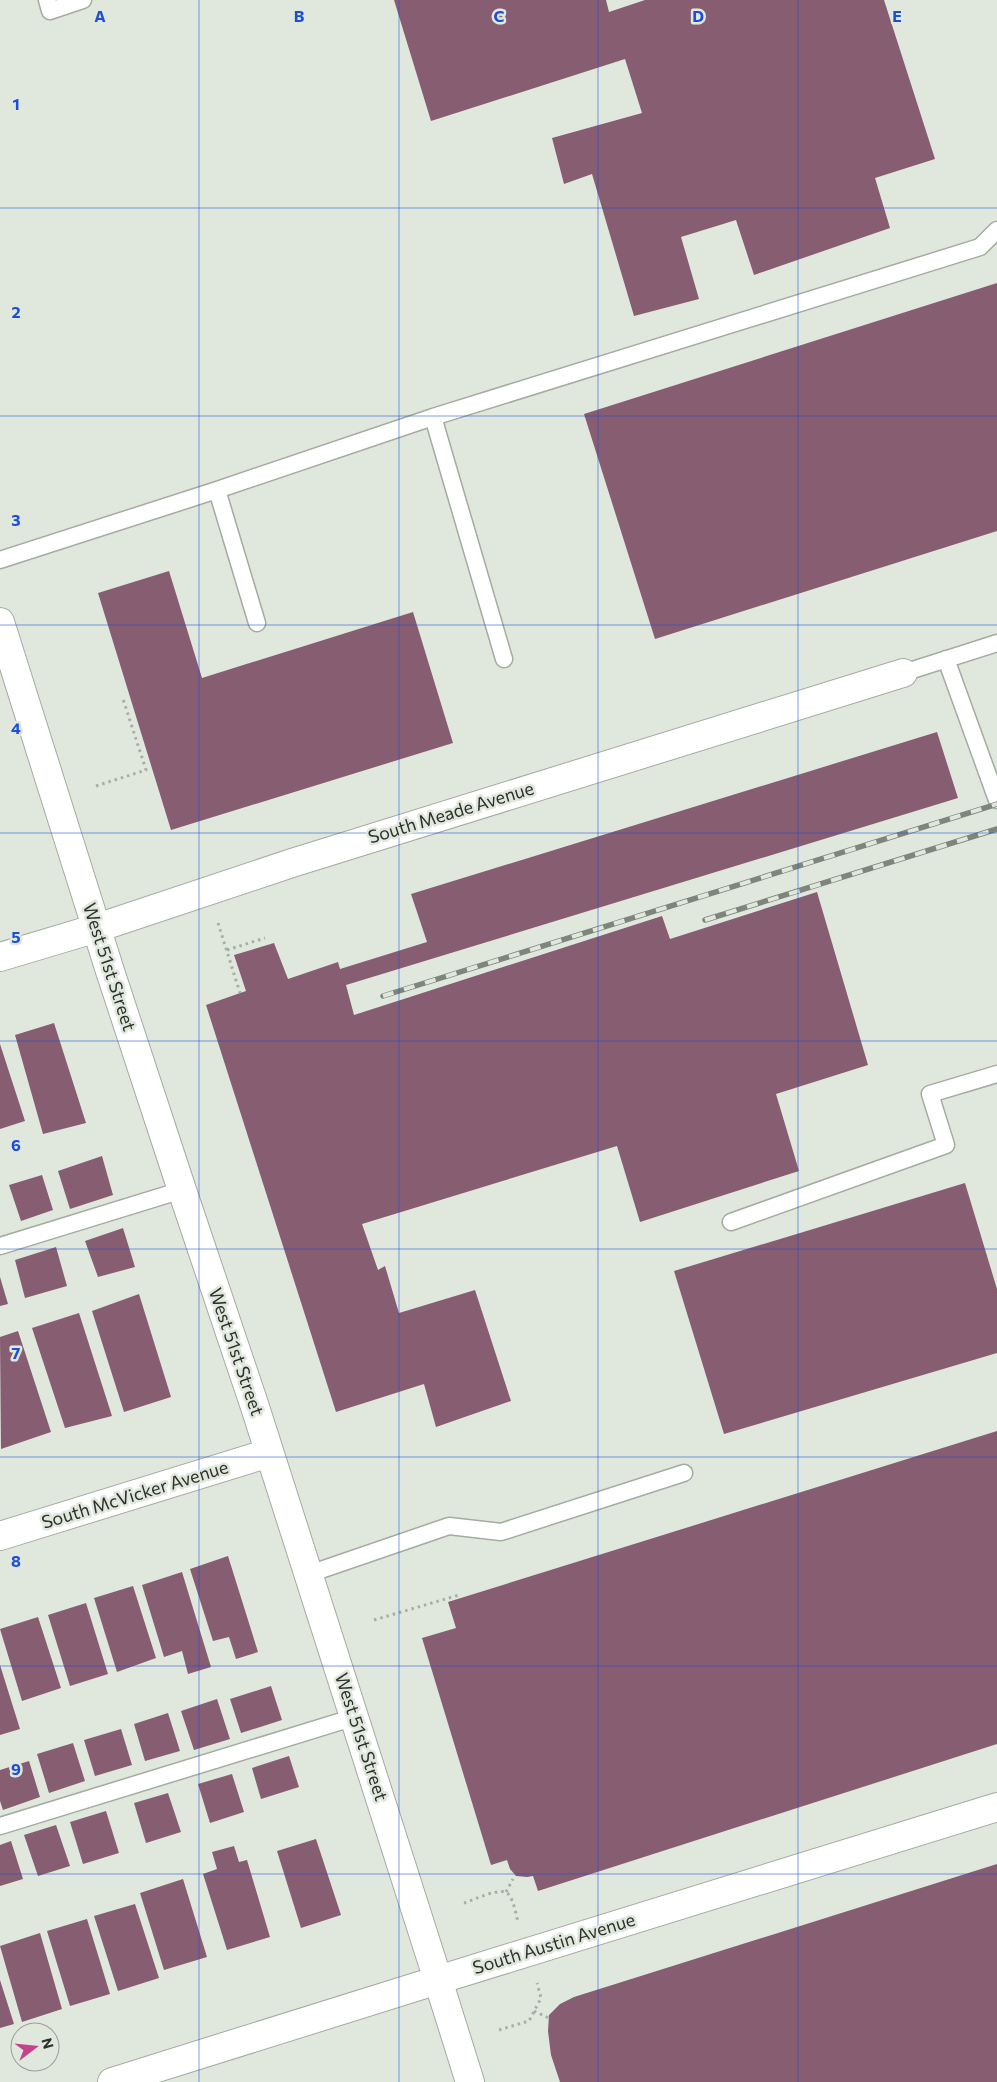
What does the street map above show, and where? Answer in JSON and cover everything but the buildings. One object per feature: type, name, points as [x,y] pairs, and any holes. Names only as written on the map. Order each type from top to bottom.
[{"type":"street","name":"West 51st Street","points":[[0,622],[6,660],[97,928],[270,1453],[470,2082]]},
{"type":"street","name":"South Meade Avenue","points":[[0,957],[97,928],[292,863],[903,673]]},
{"type":"street","name":"South McVicker Avenue","points":[[0,1536],[270,1453]]},
{"type":"street","name":"South Austin Avenue","points":[[112,2082],[997,1807]]},
{"type":"lane","points":[[47,0],[50,10],[83,0]]},
{"type":"lane","points":[[0,560],[217,490],[433,417],[980,247],[997,230]]},
{"type":"lane","points":[[433,417],[504,659]]},
{"type":"lane","points":[[217,490],[257,623]]},
{"type":"lane","points":[[903,673],[997,643]]},
{"type":"lane","points":[[946,659],[997,800]]},
{"type":"lane","points":[[731,1222],[946,1145],[930,1094],[997,1074]]},
{"type":"lane","points":[[0,1246],[182,1190]]},
{"type":"lane","points":[[309,1574],[449,1526],[501,1532],[684,1473]]},
{"type":"lane","points":[[0,1826],[355,1717]]},
{"type":"path","points":[[96,786],[146,770],[123,699]]},
{"type":"path","points":[[218,923],[240,993]]},
{"type":"path","points":[[227,950],[265,938]]},
{"type":"path","points":[[374,1620],[459,1594]]},
{"type":"path","points":[[506,1892],[513,1879]]},
{"type":"path","points":[[464,1903],[499,1891],[506,1892],[510,1896],[520,1927]]},
{"type":"path","points":[[500,2030],[529,2021],[541,1998],[536,1980]]},
{"type":"path","points":[[534,2011],[549,2018]]},
{"type":"railway","points":[[383,996],[997,804]]},
{"type":"railway","points":[[705,920],[997,829]]}]
